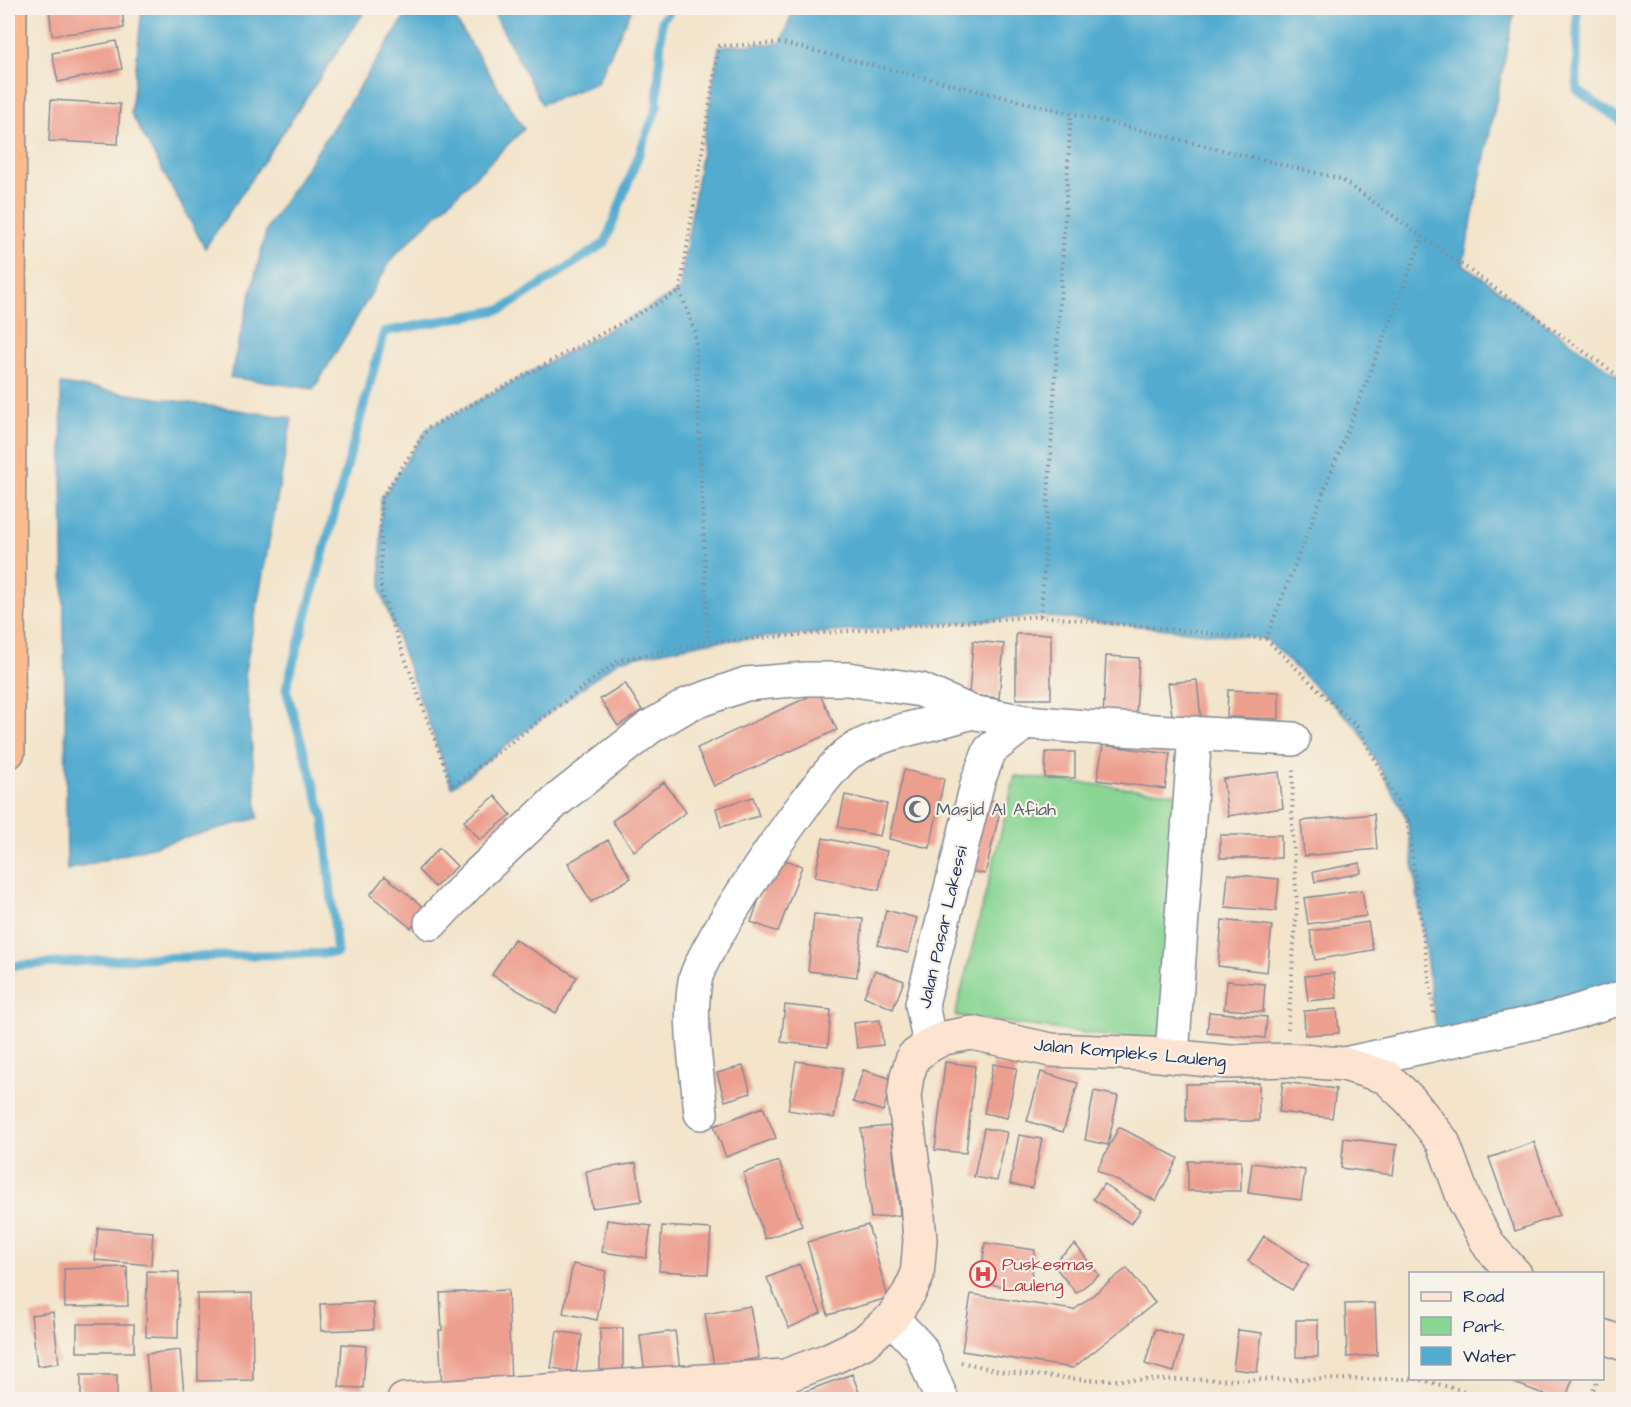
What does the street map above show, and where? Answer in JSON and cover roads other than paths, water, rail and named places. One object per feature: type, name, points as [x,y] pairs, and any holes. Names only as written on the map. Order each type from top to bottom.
[{"type":"highway","points":[[8,752],[10,8]]},
{"type":"street","points":[[431,923],[475,877],[556,801],[650,727],[689,704],[746,684],[806,679],[848,679],[921,690],[971,712],[1026,722],[1293,739]]},
{"type":"street","points":[[701,1113],[693,1011],[696,978],[723,924],[752,880],[813,793],[848,753],[876,738],[913,726],[971,712]]},
{"type":"street","name":"Jalan Pasar Lakessi","points":[[930,1045],[922,1004],[978,781],[990,750],[1026,722]]},
{"type":"street","points":[[1172,1056],[1195,733]]},
{"type":"street","points":[[1344,1064],[1555,1018],[1623,997]]},
{"type":"street","name":"Jalan Kompleks Lauleng","points":[[404,1400],[785,1376],[828,1360],[863,1343],[892,1318],[909,1293],[917,1275],[920,1240],[904,1097],[906,1076],[913,1057],[930,1045],[944,1038],[972,1034],[1051,1050],[1172,1056],[1229,1062],[1287,1060],[1344,1064],[1386,1077],[1411,1101],[1443,1142],[1466,1202],[1490,1247],[1513,1272]]},
{"type":"street","points":[[892,1318],[920,1348],[942,1400]]},
{"type":"street","points":[[1604,1337],[1623,1344]]},
{"type":"water","points":[[142,8],[367,8],[205,248],[131,113]]},
{"type":"water","points":[[411,8],[448,8],[524,129],[393,257],[314,389],[230,377],[267,228]]},
{"type":"water","points":[[491,8],[632,8],[597,83],[542,104]]},
{"type":"water","points":[[794,8],[1515,8],[1463,264],[1623,380],[1623,997],[1438,1043],[1407,819],[1358,728],[1266,639],[1041,616],[708,642],[619,660],[452,787],[381,592],[381,499],[428,428],[679,291],[719,46],[781,43]]},
{"type":"water","points":[[61,384],[292,418],[245,670],[258,818],[67,870]]},
{"type":"waterway","points":[[8,966],[143,958],[337,953],[324,820],[286,689],[384,332],[503,309],[605,243],[657,107],[662,19],[673,8]]},
{"type":"waterway","points":[[1577,8],[1577,90],[1624,123]]},
{"type":"place","name":"Masjid Al Afiah","points":[[917,809]]},
{"type":"place","name":"Puskesmas Lauleng","points":[[983,1274]]}]
